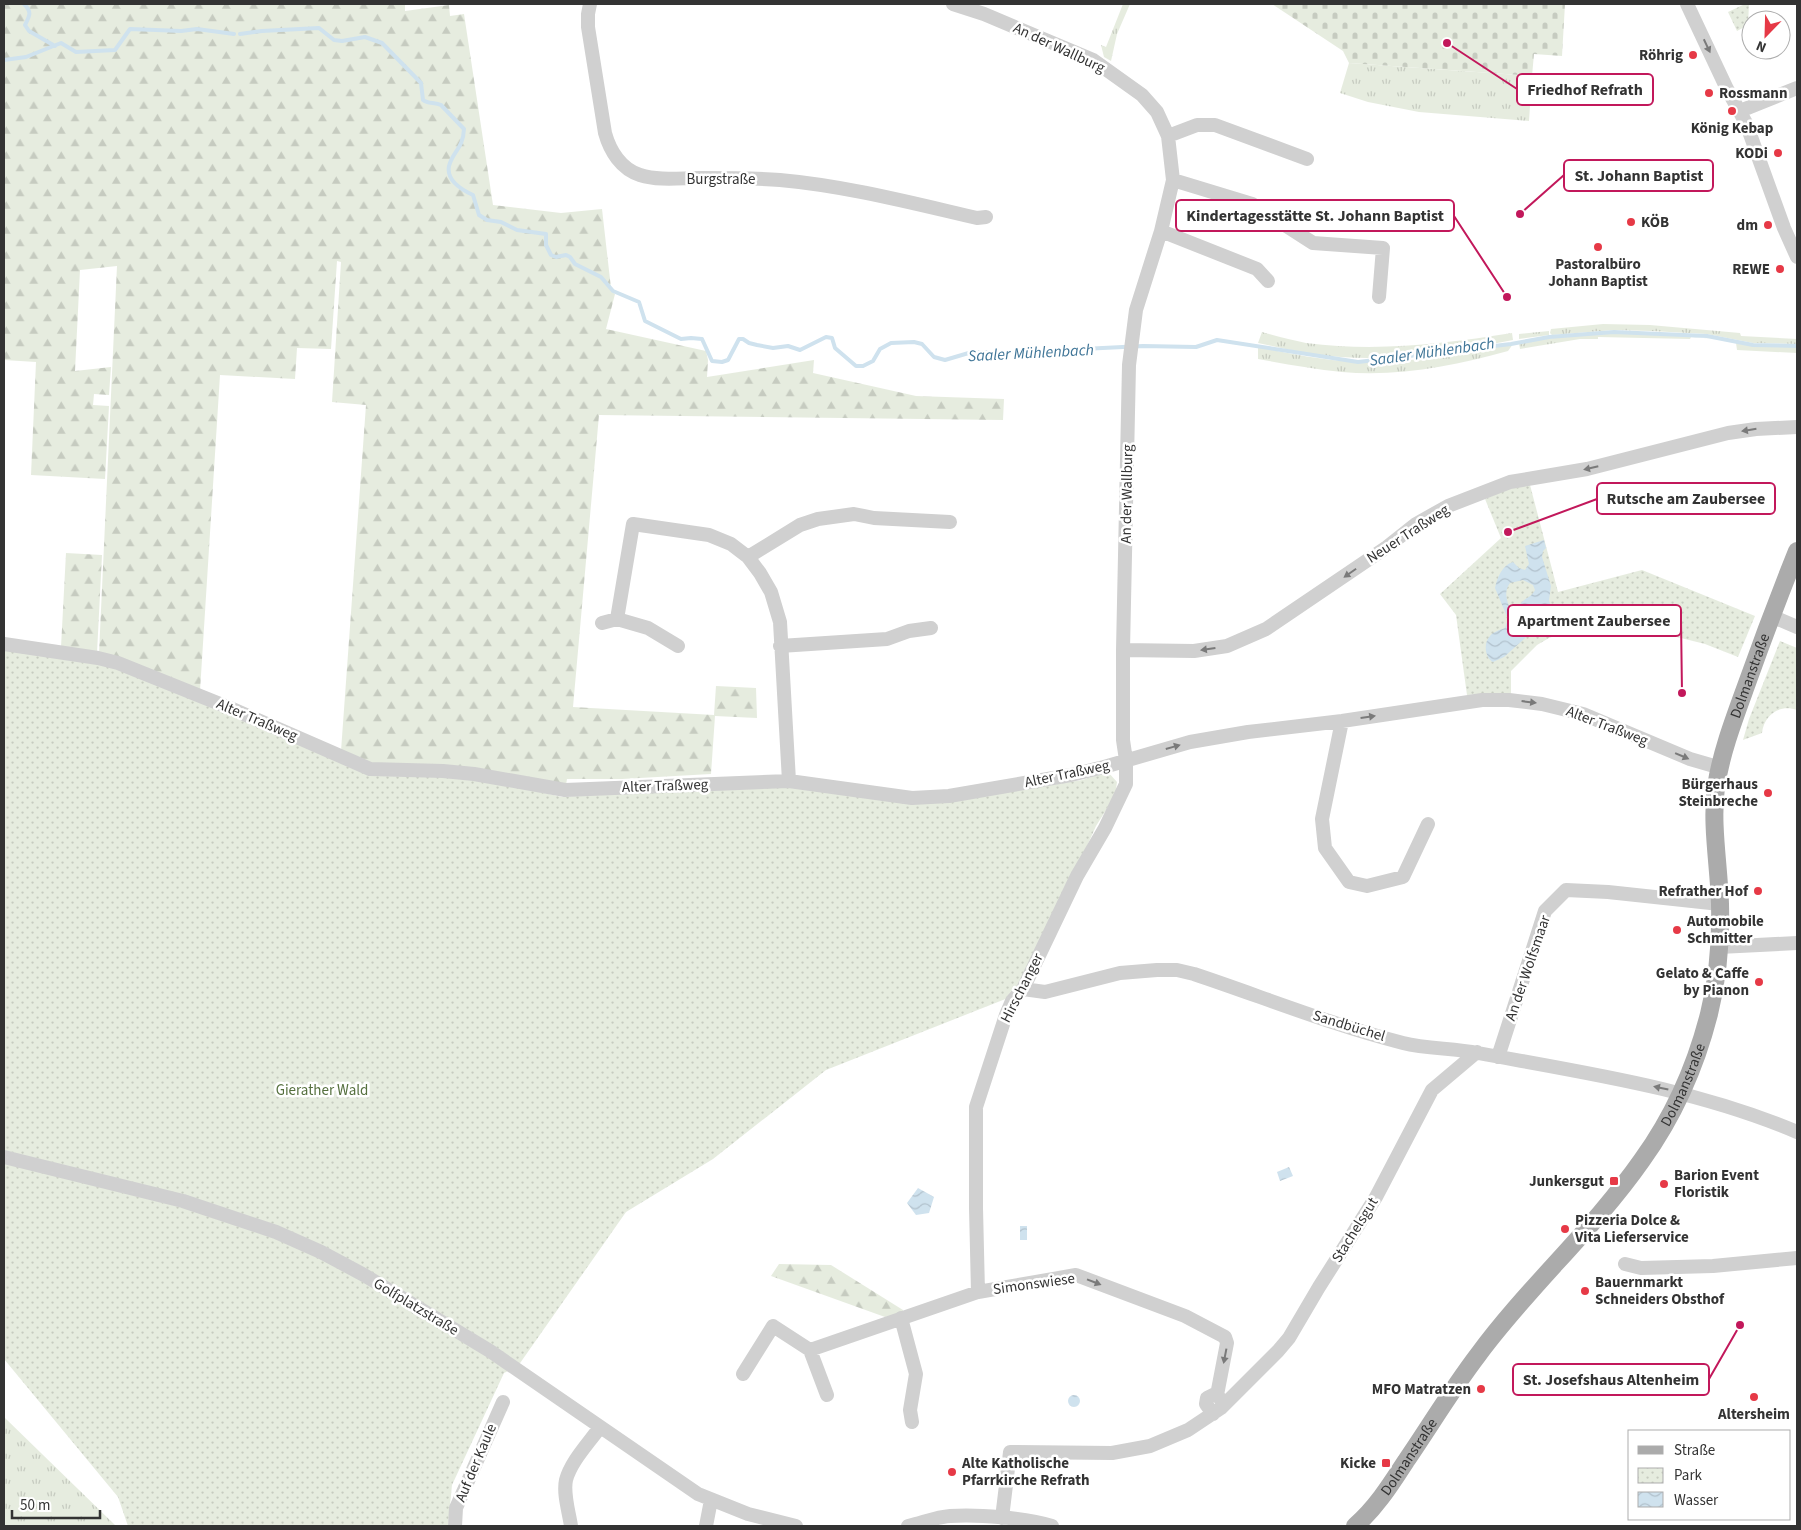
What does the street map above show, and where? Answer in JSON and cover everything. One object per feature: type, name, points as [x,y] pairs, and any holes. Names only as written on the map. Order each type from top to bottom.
[{"type":"main road","name":"Dolmanstraße","points":[[1355,1526],[1376,1504],[1477,1356],[1500,1326],[1584,1233],[1643,1159],[1668,1118],[1680,1092],[1700,1045],[1709,1013],[1717,972],[1720,946],[1720,904],[1715,808],[1716,787],[1737,711],[1771,616],[1797,551]]},
{"type":"street","name":"Burgstraße","points":[[590,4],[588,27],[605,133],[609,146],[624,166],[639,174],[663,179],[758,179],[801,182],[868,193],[977,218],[986,217]]},
{"type":"street","name":"An der Wallburg","points":[[953,4],[1093,60],[1142,95],[1157,112],[1168,136],[1173,180],[1161,231],[1136,310],[1130,361],[1123,650],[1123,740],[1126,760]]},
{"type":"street","points":[[1687,4],[1727,89],[1740,111],[1797,257]]},
{"type":"street","points":[[1740,111],[1797,88]]},
{"type":"street","points":[[1168,136],[1197,125],[1215,125],[1307,159]]},
{"type":"street","points":[[1173,180],[1252,204],[1313,243],[1383,248],[1380,297]]},
{"type":"street","points":[[1161,231],[1257,269],[1268,281]]},
{"type":"street","name":"Neuer Traßweg","points":[[1123,650],[1194,651],[1227,646],[1266,629],[1387,547],[1416,524],[1448,506],[1510,482],[1587,469],[1728,433],[1756,428],[1797,427]]},
{"type":"street","points":[[748,557],[800,525],[818,519],[854,514],[874,518],[950,522]]},
{"type":"street","points":[[617,620],[633,524],[709,535],[730,544],[748,557],[771,592],[780,622],[789,781]]},
{"type":"street","points":[[1771,616],[1797,627]]},
{"type":"street","points":[[602,622],[617,620],[648,628],[678,646]]},
{"type":"street","points":[[780,646],[887,639],[909,631],[931,628]]},
{"type":"street","name":"Alter Traßweg","points":[[4,644],[98,658],[118,663],[230,708],[370,769],[467,773],[565,790],[789,781],[912,798],[950,796],[1071,775],[1190,742],[1248,732],[1342,721],[1482,700],[1509,700],[1542,704],[1583,714],[1690,759],[1721,768]]},
{"type":"street","points":[[1342,721],[1322,819],[1325,848],[1349,882],[1367,886],[1403,877],[1428,824]]},
{"type":"street","name":"Hirschanger","points":[[978,1292],[976,1107],[1012,1001],[1022,989],[1077,876],[1105,828],[1126,784],[1126,760]]},
{"type":"street","name":"An der Wolfsmaar","points":[[1498,1057],[1545,912],[1566,890],[1608,892],[1720,904]]},
{"type":"street","points":[[1720,946],[1797,943]]},
{"type":"street","name":"Sandbüchel","points":[[1022,989],[1045,992],[1120,973],[1177,970],[1404,1043],[1477,1052],[1680,1092],[1759,1117],[1797,1132]]},
{"type":"street","name":"Stachelsgut","points":[[1002,1518],[1010,1452],[1112,1452],[1150,1446],[1188,1430],[1213,1414],[1221,1399],[1278,1351],[1289,1338],[1319,1286],[1376,1198],[1432,1090],[1477,1052]]},
{"type":"street","name":"Golfplatzstraße","points":[[4,1158],[184,1201],[276,1232],[321,1252],[490,1351],[678,1481],[711,1500],[748,1514],[796,1526]]},
{"type":"street","points":[[1625,1264],[1641,1268],[1713,1266],[1797,1258]]},
{"type":"street","name":"Simonswiese","points":[[810,1350],[978,1292],[1076,1275],[1185,1316],[1225,1337],[1227,1343],[1221,1399]]},
{"type":"street","points":[[901,1318],[916,1374],[910,1410],[912,1422]]},
{"type":"street","points":[[743,1374],[773,1326],[810,1350],[826,1395]]},
{"type":"street","name":"Auf der Kaule","points":[[455,1526],[456,1508],[503,1402]]},
{"type":"street","points":[[571,1526],[566,1481],[575,1463],[600,1427]]},
{"type":"street","points":[[706,1526],[711,1500]]},
{"type":"street","points":[[908,1526],[951,1516],[1002,1518],[1052,1526]]},
{"type":"green space","points":[[4,4],[405,4],[405,11],[449,5],[450,16],[464,14],[493,205],[561,213],[602,209],[611,288],[615,294],[606,329],[706,351],[708,360],[707,377],[814,360],[813,373],[916,396],[1004,399],[1003,420],[599,415],[573,707],[714,715],[716,686],[756,688],[757,718],[715,716],[711,774],[622,779],[567,779],[566,785],[370,763],[341,751],[366,405],[332,402],[341,262],[337,261],[331,349],[297,348],[295,379],[220,375],[200,691],[99,653],[117,266],[80,270],[75,371],[111,367],[109,395],[94,394],[93,405],[109,406],[105,479],[31,475],[36,362],[4,360]]},
{"type":"green space","points":[[1123,4],[1130,4],[1117,34],[1111,61],[1104,57],[1101,45],[1106,47]]},
{"type":"green space","points":[[1272,4],[1565,4],[1562,56],[1534,54],[1532,76],[1349,63],[1343,51]]},
{"type":"green space","points":[[1749,4],[1749,10],[1741,10],[1741,29],[1737,31],[1728,12]]},
{"type":"green space","points":[[1349,63],[1532,76],[1529,121],[1419,112],[1368,102],[1340,93]]},
{"type":"green space","points":[[1603,324],[1650,325],[1740,333],[1741,336],[1797,339],[1797,344],[1753,343],[1707,334],[1651,331],[1614,330],[1552,335],[1550,333],[1551,329]]},
{"type":"green space","points":[[1549,331],[1549,335],[1519,339],[1519,334]]},
{"type":"green space","points":[[1262,332],[1306,343],[1359,347],[1410,346],[1512,333],[1513,340],[1428,354],[1363,358],[1320,355],[1258,343]]},
{"type":"green space","points":[[1614,333],[1685,336],[1716,339],[1691,337],[1690,339],[1598,337],[1598,339],[1580,339],[1520,349],[1519,343],[1566,336]]},
{"type":"green space","points":[[1736,343],[1753,346],[1797,347],[1797,353],[1737,350]]},
{"type":"green space","points":[[1513,344],[1508,351],[1447,366],[1405,372],[1342,372],[1258,359],[1258,347],[1331,360],[1376,362],[1428,358]]},
{"type":"green space","points":[[1530,485],[1558,592],[1642,570],[1755,616],[1738,657],[1705,644],[1673,636],[1633,620],[1597,621],[1549,638],[1537,645],[1511,671],[1511,693],[1467,695],[1456,615],[1440,594],[1501,538],[1485,499],[1508,489]]},
{"type":"green space","points":[[66,553],[102,555],[97,653],[61,647]]},
{"type":"green space","points":[[1780,641],[1797,648],[1797,710],[1784,709],[1774,712],[1766,721],[1762,733],[1743,740],[1749,719]]},
{"type":"green space","name":"Gierather Wald","points":[[4,648],[116,666],[368,774],[466,775],[562,797],[711,787],[775,785],[876,799],[1022,790],[1082,780],[1108,772],[1117,782],[1115,796],[1096,826],[1021,987],[1008,998],[826,1070],[713,1159],[626,1212],[518,1366],[504,1373],[452,1485],[448,1526],[128,1526],[118,1497],[4,1359]]},
{"type":"green space","points":[[779,1264],[831,1265],[903,1310],[903,1315],[885,1317],[771,1276]]},
{"type":"green space","points":[[4,1417],[116,1526],[4,1526]]},
{"type":"water","points":[[1544,540],[1546,548],[1543,551],[1542,557],[1551,586],[1549,600],[1554,617],[1553,621],[1550,625],[1533,631],[1504,657],[1493,662],[1488,657],[1486,642],[1491,635],[1505,628],[1508,619],[1495,588],[1496,584],[1501,572],[1513,562],[1519,568],[1525,570],[1529,564],[1525,546]],"holes":[[[1523,580],[1533,585],[1535,590],[1532,594],[1512,612],[1506,594],[1510,583]]]},
{"type":"water","points":[[1289,1167],[1293,1176],[1280,1181],[1277,1172]]},
{"type":"water","points":[[918,1188],[934,1197],[929,1213],[916,1215],[907,1203]]},
{"type":"water","points":[[1020,1226],[1027,1226],[1027,1240],[1020,1240]]},
{"type":"water","points":[[1076,1395],[1079,1396],[1079,1406],[1072,1407],[1069,1406],[1068,1399],[1069,1396]]},
{"type":"waterway","points":[[24,4],[29,12],[25,25],[29,31],[55,46]]},
{"type":"waterway","name":"Saaler Mühlenbach","points":[[240,34],[319,28],[334,40],[342,41],[365,37],[382,43],[421,83],[423,100],[441,105],[464,129],[462,141],[451,161],[449,171],[452,180],[473,195],[479,215],[487,220],[501,222],[517,230],[546,234],[546,245],[551,255],[556,257],[566,255],[570,257],[575,264],[601,277],[613,291],[639,302],[645,321],[681,339],[702,339],[712,361],[722,362],[728,360],[739,339],[773,348],[788,346],[800,350],[826,337],[832,338],[835,348],[856,366],[863,366],[873,361],[880,349],[891,343],[914,342],[922,344],[934,357],[945,360],[972,352],[1022,352],[1143,346],[1196,347],[1217,340],[1358,362],[1511,344],[1549,337],[1614,332],[1707,336],[1753,345],[1797,346]]},
{"type":"waterway","name":"Saaler Mühlenbach","points":[[4,60],[26,57],[61,43],[76,52],[115,50],[130,29],[181,31],[197,29],[234,34]]},
{"type":"place","name":"Friedhof Refrath","points":[[1447,43]]},
{"type":"place","name":"Röhrig","points":[[1693,55]]},
{"type":"place","name":"Rossmann","points":[[1709,93]]},
{"type":"place","name":"König Kebap","points":[[1732,111]]},
{"type":"place","name":"KODi","points":[[1778,153]]},
{"type":"place","name":"St. Johann Baptist","points":[[1520,214]]},
{"type":"place","name":"KÖB","points":[[1631,222]]},
{"type":"place","name":"dm","points":[[1768,225]]},
{"type":"place","name":"Pastoralbüro Johann Baptist","points":[[1598,247]]},
{"type":"place","name":"REWE","points":[[1780,269]]},
{"type":"place","name":"Kindertagesstätte St. Johann Baptist","points":[[1507,297]]},
{"type":"place","name":"Rutsche am Zaubersee","points":[[1508,532]]},
{"type":"place","name":"Apartment Zaubersee","points":[[1682,693]]},
{"type":"place","name":"Bürgerhaus Steinbreche","points":[[1768,793]]},
{"type":"place","name":"Refrather Hof","points":[[1758,891]]},
{"type":"place","name":"Automobile Schmitter","points":[[1677,930]]},
{"type":"place","name":"Gelato & Caffe by Pianon","points":[[1759,982]]},
{"type":"place","name":"Junkersgut","points":[[1614,1181]]},
{"type":"place","name":"Barion Event Floristik","points":[[1664,1184]]},
{"type":"place","name":"Pizzeria Dolce & Vita Lieferservice","points":[[1565,1229]]},
{"type":"place","name":"Bauernmarkt Schneiders Obsthof","points":[[1585,1291]]},
{"type":"place","name":"St. Josefshaus Altenheim","points":[[1740,1325]]},
{"type":"place","name":"MFO Matratzen","points":[[1481,1389]]},
{"type":"place","name":"Altersheim","points":[[1754,1397]]},
{"type":"place","name":"Kicke","points":[[1386,1463]]},
{"type":"place","name":"Alte Katholische Pfarrkirche Refrath","points":[[952,1472]]}]
